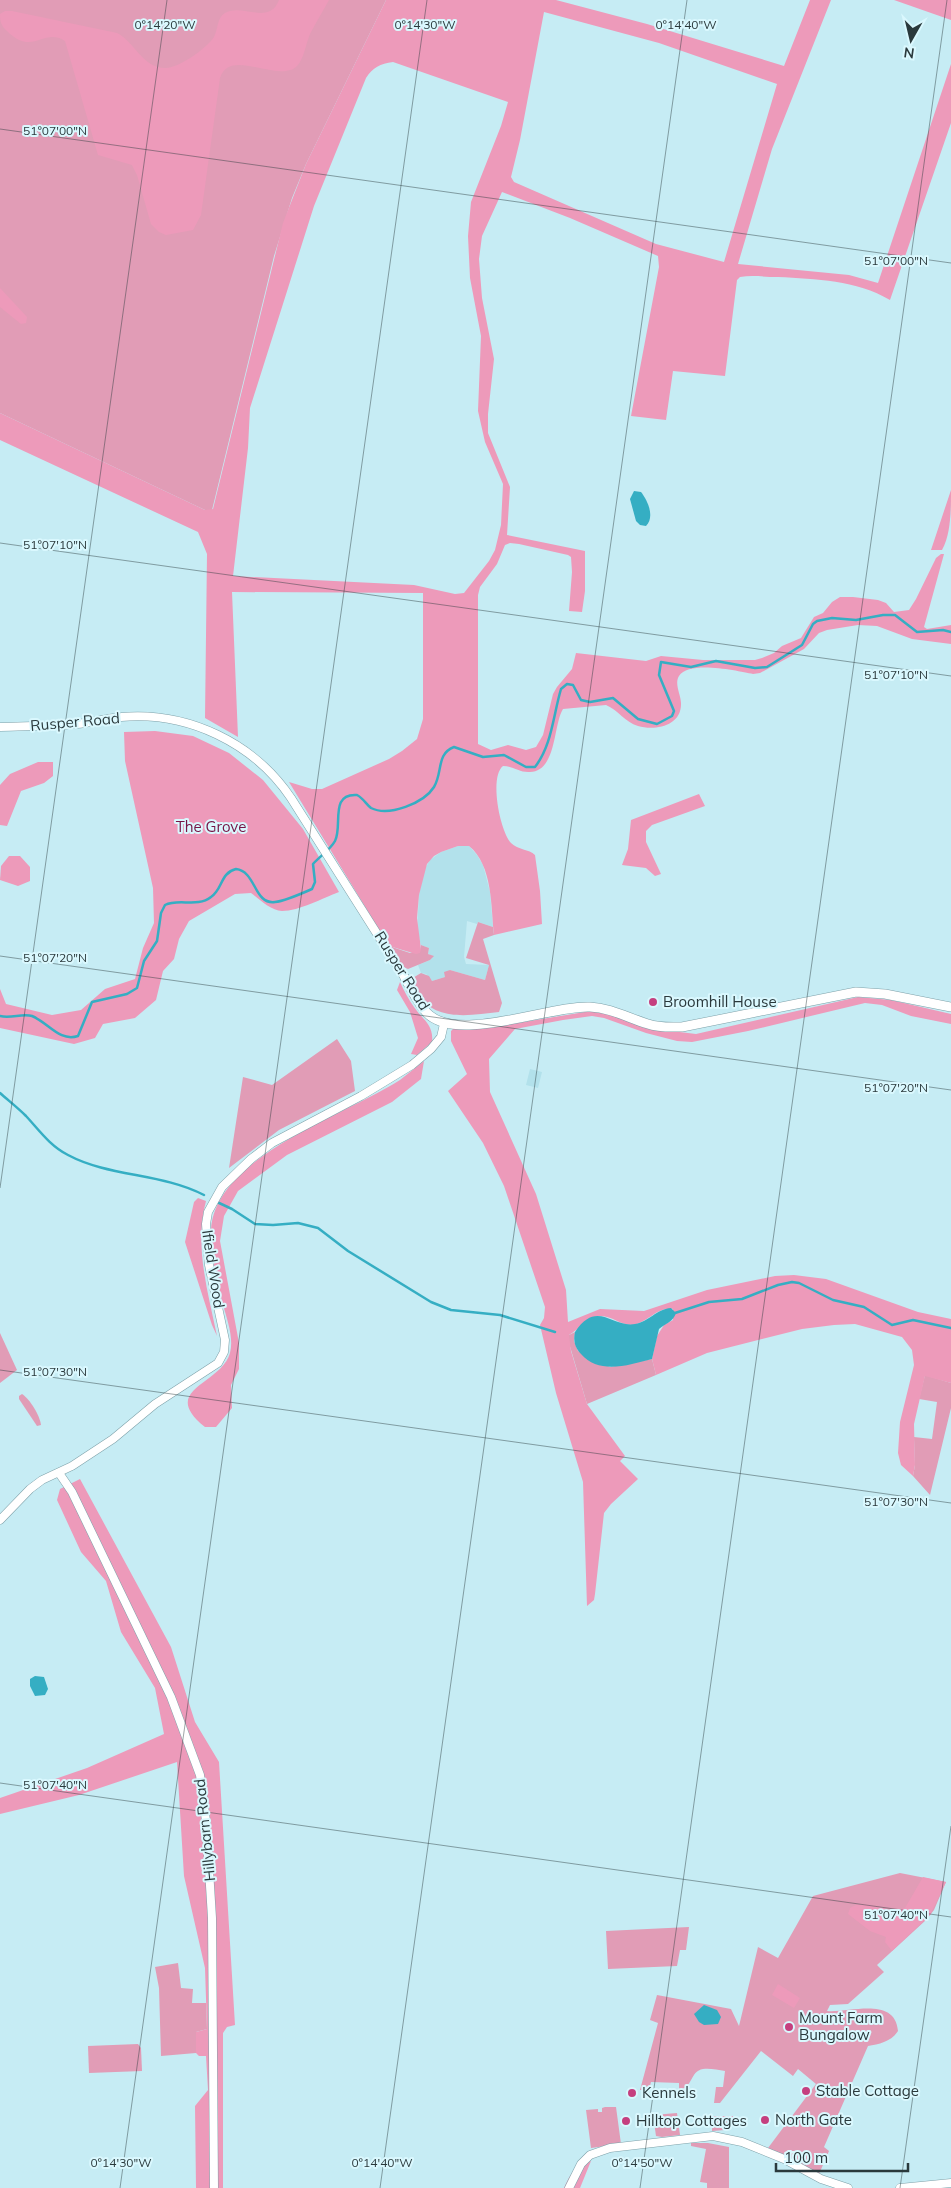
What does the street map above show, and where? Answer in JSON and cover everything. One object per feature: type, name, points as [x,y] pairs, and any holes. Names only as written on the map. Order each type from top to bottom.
[{"type":"street","name":"Rusper Road","points":[[0,727],[78,724],[121,717],[164,718],[196,726],[233,743],[264,765],[291,798],[428,1015],[444,1024],[495,1023],[559,1010],[587,1007],[612,1010],[649,1025],[682,1027],[856,992],[885,994],[951,1007]]},
{"type":"street","name":"Ifield Wood","points":[[0,1520],[30,1489],[42,1480],[60,1473],[113,1439],[155,1404],[218,1363],[224,1352],[225,1340],[209,1264],[206,1224],[208,1212],[222,1187],[251,1159],[272,1143],[361,1096],[412,1065],[436,1043],[441,1036],[444,1024]]},
{"type":"street","name":"Hillybarn Road","points":[[60,1473],[72,1492],[172,1696],[200,1775],[206,1821],[212,1918],[214,2188]]},
{"type":"street","points":[[569,2188],[581,2164],[590,2155],[610,2148],[717,2136],[742,2142],[784,2159],[822,2179],[848,2188]]},
{"type":"street","points":[[900,2188],[951,2184]]},
{"type":"shaded area","points":[[0,0],[386,0],[306,164],[292,198],[274,256],[212,510],[205,510],[0,413]]},
{"type":"shaded area","points":[[458,846],[469,846],[483,865],[490,892],[493,927],[467,921],[464,957],[466,964],[489,965],[485,980],[450,970],[445,977],[432,981],[426,974],[421,973],[418,965],[430,960],[433,956],[428,954],[429,948],[421,945],[417,930],[419,895],[424,870],[430,860],[441,852]]},
{"type":"shaded area","points":[[478,922],[493,927],[494,935],[483,939],[502,1003],[499,1012],[456,1015],[436,1010],[419,996],[411,979],[421,973],[429,976],[432,981],[445,977],[444,972],[450,970],[485,980],[489,965],[466,958]]},
{"type":"shaded area","points":[[421,945],[429,948],[428,954],[434,956],[430,960],[408,969],[401,966],[389,946],[410,953],[421,949]]},
{"type":"shaded area","points":[[337,1039],[351,1061],[355,1091],[279,1130],[229,1168],[243,1077],[272,1085]]},
{"type":"shaded area","points":[[530,1069],[542,1072],[538,1088],[526,1085]]},
{"type":"shaded area","points":[[575,1332],[574,1341],[578,1351],[610,1367],[652,1359],[656,1375],[587,1404],[569,1343],[569,1335]]},
{"type":"shaded area","points":[[0,1333],[17,1370],[0,1383]]},
{"type":"shaded area","points":[[925,1375],[951,1383],[951,1408],[930,1495],[913,1476],[915,1465],[914,1437],[932,1439],[937,1402],[919,1399]]},
{"type":"shaded area","points":[[22,1394],[34,1408],[41,1425],[37,1426],[19,1399],[19,1396]]},
{"type":"shaded area","points":[[900,1873],[946,1882],[934,1910],[926,1920],[877,1965],[884,1972],[848,2004],[830,2005],[827,2011],[880,2010],[889,2013],[895,2020],[898,2031],[888,2040],[868,2046],[824,2147],[829,2151],[819,2174],[768,2148],[816,2084],[798,2069],[793,2076],[761,2051],[720,2103],[714,2103],[716,2087],[723,2087],[725,2071],[699,2070],[684,2089],[679,2090],[679,2083],[651,2082],[649,2090],[640,2090],[658,2023],[650,2020],[657,1995],[731,2009],[739,2026],[758,1947],[778,1958],[813,1896]]},
{"type":"shaded area","points":[[689,1927],[686,1950],[680,1950],[677,1966],[608,1969],[606,1931]]},
{"type":"shaded area","points":[[178,1963],[181,1988],[193,1989],[192,2003],[206,2003],[207,2029],[196,2032],[196,2053],[161,2056],[159,1988],[155,1967]]},
{"type":"shaded area","points":[[138,2044],[141,2048],[142,2071],[89,2073],[88,2046]]},
{"type":"shaded area","points":[[616,2107],[621,2144],[591,2148],[586,2110],[598,2109],[598,2112],[602,2112],[602,2108]]},
{"type":"shaded area","points":[[677,2113],[680,2135],[656,2136],[653,2115]]},
{"type":"shaded area","points":[[713,2116],[733,2116],[733,2121],[725,2130],[712,2131]]},
{"type":"shaded area","points":[[691,2143],[708,2143],[729,2147],[729,2188],[707,2188],[707,2183],[700,2182],[706,2149],[691,2146]]},
{"type":"green space","points":[[279,0],[329,0],[310,34],[299,63],[294,68],[281,71],[240,65],[232,66],[225,70],[220,78],[201,215],[193,230],[166,235],[159,232],[151,224],[137,175],[132,165],[98,155],[65,41],[50,37],[24,42],[5,29],[0,17],[0,14],[5,11],[12,11],[117,33],[151,64],[166,68],[178,65],[192,57],[205,46],[214,37],[219,21],[225,13],[240,10],[269,12],[275,8]]},
{"type":"green space","points":[[386,0],[556,0],[647,24],[784,66],[810,0],[831,0],[772,149],[738,264],[849,275],[878,283],[951,64],[951,123],[890,300],[877,293],[850,284],[778,277],[740,277],[737,280],[725,376],[673,371],[666,420],[631,416],[659,267],[658,256],[570,218],[502,192],[482,236],[479,259],[482,298],[494,359],[488,414],[488,433],[510,487],[507,535],[585,551],[585,591],[582,612],[569,611],[572,572],[571,557],[519,544],[510,543],[505,545],[497,564],[480,587],[478,595],[478,744],[491,750],[508,745],[526,750],[536,747],[543,735],[553,694],[572,669],[576,653],[646,661],[661,656],[703,660],[755,660],[774,653],[782,646],[801,638],[814,617],[823,613],[832,602],[840,597],[878,600],[886,603],[894,612],[909,610],[936,558],[941,554],[944,554],[924,627],[927,629],[951,625],[951,644],[912,639],[877,626],[858,625],[827,630],[819,633],[804,649],[760,673],[753,674],[714,668],[684,671],[679,676],[677,682],[681,700],[680,711],[672,722],[666,725],[652,728],[638,726],[629,722],[606,705],[563,709],[550,756],[545,764],[539,770],[530,772],[503,766],[497,781],[496,792],[500,816],[507,837],[514,845],[535,855],[542,924],[494,935],[491,900],[487,875],[483,864],[469,846],[458,846],[434,856],[427,864],[419,895],[417,918],[420,953],[416,954],[389,946],[289,782],[312,789],[322,789],[389,759],[417,739],[423,719],[423,593],[232,592],[238,737],[205,718],[207,554],[198,532],[0,440],[0,413],[205,510],[213,509],[283,223],[306,164]],"holes":[[[544,12],[659,43],[777,84],[724,262],[656,244],[514,182],[511,177],[520,140]],[[393,62],[508,102],[501,126],[471,202],[468,236],[470,278],[481,336],[478,411],[485,442],[503,484],[501,525],[495,550],[489,561],[464,593],[455,594],[414,585],[233,576],[248,448],[250,408],[314,206],[366,78],[377,67]]]},
{"type":"green space","points":[[894,0],[951,0],[951,20]]},
{"type":"green space","points":[[0,288],[27,317],[26,323],[21,324],[0,307]]},
{"type":"green space","points":[[951,490],[950,521],[945,544],[942,550],[931,550]]},
{"type":"green space","name":"The Grove","points":[[155,731],[193,736],[229,753],[263,780],[303,829],[339,892],[303,907],[282,911],[269,907],[251,893],[235,894],[189,921],[179,939],[174,959],[163,971],[156,1000],[135,1018],[103,1024],[95,1038],[74,1044],[0,1028],[0,989],[6,1004],[52,1015],[81,1010],[105,989],[135,979],[143,948],[154,923],[153,888],[125,761],[124,732]]},
{"type":"green space","points":[[38,762],[53,762],[53,776],[44,783],[21,791],[7,826],[0,825],[0,785],[10,774]]},
{"type":"green space","points":[[699,794],[705,806],[652,825],[646,831],[646,842],[661,874],[655,876],[646,868],[622,865],[628,849],[631,820]]},
{"type":"green space","points":[[9,856],[20,856],[30,867],[30,881],[18,886],[0,880],[1,866]]},
{"type":"green space","points":[[400,982],[410,1001],[431,1031],[432,1042],[417,1055],[411,1054],[418,1038],[410,1012],[397,990]]},
{"type":"green space","points":[[858,997],[891,1000],[951,1014],[951,1024],[911,1016],[882,1005],[865,1003],[748,1031],[692,1042],[677,1041],[646,1033],[604,1018],[592,1016],[515,1029],[489,1059],[490,1092],[536,1194],[566,1290],[568,1322],[600,1309],[644,1311],[707,1290],[775,1276],[794,1275],[826,1279],[918,1312],[951,1319],[951,1383],[925,1376],[914,1424],[915,1465],[913,1476],[901,1465],[898,1453],[900,1422],[914,1365],[912,1350],[902,1337],[855,1324],[802,1329],[707,1353],[656,1375],[652,1359],[657,1336],[664,1325],[673,1320],[673,1309],[662,1310],[638,1324],[632,1325],[624,1324],[605,1316],[596,1317],[587,1321],[569,1335],[571,1351],[587,1404],[625,1456],[620,1461],[638,1479],[604,1513],[594,1600],[587,1606],[583,1482],[556,1393],[540,1325],[544,1318],[545,1307],[504,1186],[483,1143],[448,1091],[467,1074],[451,1041],[451,1031],[454,1028],[499,1026],[591,1011],[607,1013],[655,1029],[696,1034]]},
{"type":"green space","points":[[424,1061],[421,1079],[392,1102],[287,1155],[238,1191],[224,1216],[220,1241],[239,1343],[239,1369],[231,1385],[232,1408],[216,1427],[205,1427],[192,1414],[188,1404],[190,1395],[224,1364],[231,1347],[230,1329],[216,1277],[212,1248],[211,1230],[218,1204],[235,1180],[258,1159],[287,1140],[400,1080]]},
{"type":"green space","points":[[198,1198],[206,1201],[201,1235],[202,1252],[206,1286],[217,1336],[185,1242],[194,1202]]},
{"type":"green space","points":[[80,1479],[171,1647],[195,1722],[219,1762],[235,2025],[227,2027],[223,2033],[223,2188],[196,2188],[195,2106],[208,2090],[206,2056],[199,2056],[196,2053],[196,2032],[207,2029],[205,1968],[184,1876],[177,1762],[79,1795],[0,1814],[0,1798],[87,1768],[164,1734],[155,1688],[121,1632],[106,1581],[81,1552],[57,1500],[60,1489]]},
{"type":"green space","points":[[923,1877],[946,1882],[930,1915],[892,1951],[885,1942],[886,1937],[870,1931],[848,1914],[850,1908],[863,1904],[898,1910],[905,1908]]},
{"type":"green space","points":[[778,1984],[800,1998],[794,2008],[772,1995]]},
{"type":"green space","points":[[591,2161],[580,2188],[564,2188],[574,2171],[581,2165]]},
{"type":"water","points":[[634,491],[641,492],[648,504],[650,518],[646,526],[640,525],[636,521],[630,499]]},
{"type":"water","points":[[671,1308],[676,1313],[675,1316],[659,1329],[652,1359],[624,1366],[605,1366],[588,1360],[576,1347],[574,1341],[575,1332],[590,1317],[605,1317],[627,1324],[635,1324]]},
{"type":"water","points":[[35,1676],[44,1677],[48,1689],[45,1695],[35,1696],[30,1686],[30,1679]]},
{"type":"water","points":[[704,2005],[717,2010],[721,2017],[718,2024],[704,2025],[699,2022],[694,2014]]},
{"type":"waterway","points":[[0,1016],[32,1016],[60,1034],[71,1037],[78,1036],[92,1002],[127,994],[137,988],[144,961],[157,941],[161,913],[165,905],[176,902],[194,903],[206,900],[215,894],[227,874],[236,869],[248,875],[259,893],[268,902],[284,900],[312,889],[315,882],[313,864],[335,841],[338,812],[343,799],[348,796],[357,795],[371,808],[378,810],[387,811],[406,807],[422,798],[434,787],[442,759],[448,750],[454,747],[483,757],[504,755],[526,767],[535,767],[549,740],[561,689],[567,684],[573,685],[581,700],[590,702],[613,698],[638,719],[657,724],[672,716],[674,711],[659,675],[661,662],[691,667],[716,661],[755,668],[767,667],[802,645],[813,624],[817,621],[832,618],[856,620],[883,615],[895,615],[917,632],[943,630],[951,632]]},
{"type":"waterway","points":[[0,1093],[26,1116],[50,1142],[68,1155],[84,1162],[171,1183],[204,1195]]},
{"type":"waterway","points":[[217,1202],[255,1224],[298,1223],[318,1228],[348,1251],[431,1302],[451,1310],[500,1315],[555,1332]]},
{"type":"waterway","points":[[675,1313],[709,1302],[742,1299],[778,1285],[792,1282],[799,1283],[833,1300],[864,1307],[892,1325],[913,1320],[951,1328]]},
{"type":"place","name":"Broomhill House","points":[[653,1002]]},
{"type":"place","name":"Mount Farm Bungalow","points":[[789,2027]]},
{"type":"place","name":"Stable Cottage","points":[[806,2091]]},
{"type":"place","name":"Kennels","points":[[632,2093]]},
{"type":"place","name":"North Gate","points":[[765,2120]]},
{"type":"place","name":"Hilltop Cottages","points":[[626,2121]]}]
